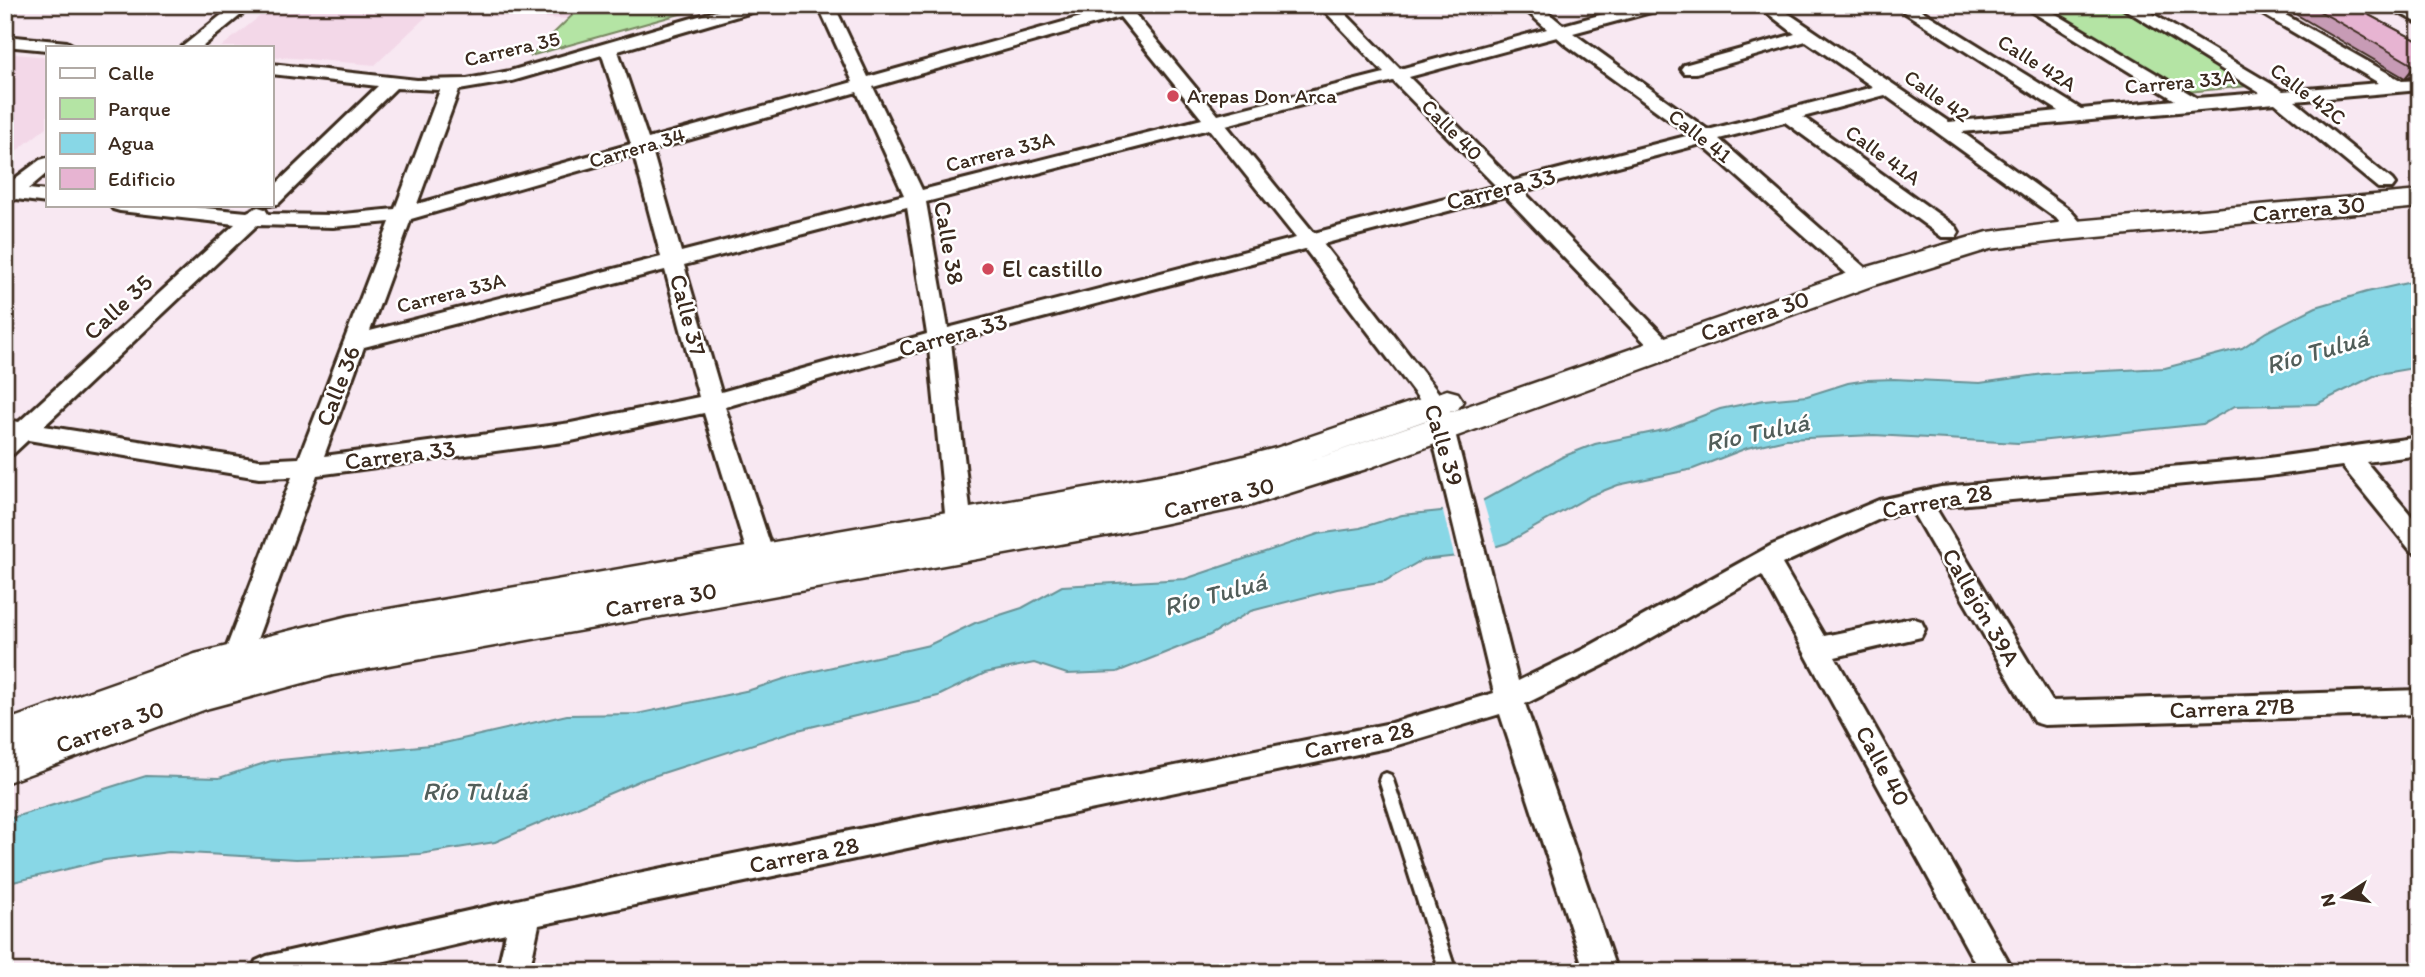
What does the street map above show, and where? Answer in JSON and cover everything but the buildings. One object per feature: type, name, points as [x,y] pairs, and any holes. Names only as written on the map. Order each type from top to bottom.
[{"type":"main road","name":"Carrera 30","points":[[5,738],[157,682],[231,672],[288,669],[762,569],[959,536],[1156,514],[1252,492],[1354,460],[1440,415],[1855,270],[1950,232],[2005,221],[2070,222],[2410,188]]},
{"type":"main road","name":"Carrera 30","points":[[1855,270],[2070,222]]},
{"type":"main road","name":"Carrera 30","points":[[5,766],[154,709],[231,672]]},
{"type":"street","points":[[5,10],[13,5]]},
{"type":"street","points":[[192,46],[245,5]]},
{"type":"street","name":"Carrera 35","points":[[273,69],[391,83],[452,86],[512,76],[756,5]]},
{"type":"street","name":"Calle 38","points":[[826,5],[915,197],[939,338],[959,536]]},
{"type":"street","name":"Carrera 34","points":[[140,206],[259,212],[317,223],[405,214],[865,85],[1121,8],[1144,5]]},
{"type":"street","name":"Calle 40","points":[[1326,5],[1656,340]]},
{"type":"street","name":"Calle 41","points":[[1528,5],[1706,138],[1855,270]]},
{"type":"street","name":"Carrera 33A","points":[[355,342],[1397,75],[1656,5]]},
{"type":"street","name":"Calle 42","points":[[1765,5],[1945,128],[2070,222]]},
{"type":"street","name":"Calle 42A","points":[[1901,5],[2077,115]]},
{"type":"street","points":[[2029,5],[2194,104]]},
{"type":"street","name":"Calle 42C","points":[[2126,5],[2278,96],[2410,188]]},
{"type":"street","points":[[2255,5],[2399,87]]},
{"type":"street","points":[[2393,5],[2420,19]]},
{"type":"street","name":"Calle 39","points":[[1121,8],[1309,240],[1440,415],[1509,699],[1601,972]]},
{"type":"street","points":[[1690,69],[1808,35]]},
{"type":"street","points":[[5,41],[57,46]]},
{"type":"street","name":"Calle 37","points":[[607,48],[641,146],[712,403],[762,569]]},
{"type":"street","points":[[273,198],[391,83]]},
{"type":"street","name":"Carrera 33A","points":[[1945,128],[2420,85]]},
{"type":"street","name":"Calle 36","points":[[231,672],[452,86]]},
{"type":"street","name":"Carrera 33","points":[[15,429],[259,469],[307,467],[510,441],[712,403],[939,338],[1888,89]]},
{"type":"street","name":"Calle 41A","points":[[1789,116],[1950,232]]},
{"type":"street","points":[[7,194],[46,165]]},
{"type":"street","points":[[7,194],[46,197]]},
{"type":"street","name":"Calle 35","points":[[5,448],[15,429],[259,212]]},
{"type":"street","name":"Carrera 28","points":[[267,972],[526,912],[1391,735],[1471,713],[1509,699],[1594,657],[1768,562],[1781,552],[1879,509],[1918,500],[1980,492],[2213,473],[2420,446]]},
{"type":"street","points":[[2347,457],[2420,544]]},
{"type":"street","name":"Callejón 39A","points":[[1918,500],[2044,713]]},
{"type":"street","name":"Calle 40","points":[[1768,562],[1998,972]]},
{"type":"street","points":[[1818,649],[1912,629]]},
{"type":"street","name":"Carrera 27B","points":[[2044,713],[2420,702]]},
{"type":"street","points":[[513,972],[526,912]]},
{"type":"lane","points":[[1387,780],[1448,972]]},
{"type":"shaded area","points":[[274,5],[583,5],[568,19],[430,13],[375,65],[273,56],[273,46],[222,46]]},
{"type":"shaded area","points":[[5,53],[46,57],[46,128],[5,160]]},
{"type":"green space","points":[[583,5],[712,5],[530,56]]},
{"type":"green space","points":[[2043,5],[2114,5],[2248,86],[2188,92]]},
{"type":"water","name":"Río Tuluá","points":[[2420,280],[2420,367],[2378,374],[2317,404],[2235,406],[2203,424],[2018,443],[1874,435],[1786,439],[1747,448],[1693,469],[1618,485],[1590,496],[1507,543],[1468,555],[1422,560],[1385,581],[1337,589],[1251,611],[1210,635],[1117,672],[1067,674],[1034,663],[985,673],[938,696],[794,731],[641,780],[495,842],[420,854],[296,859],[169,852],[105,860],[5,884],[5,820],[146,776],[219,778],[271,761],[440,744],[567,715],[637,714],[750,690],[793,676],[929,645],[975,623],[1022,608],[1062,586],[1185,579],[1318,534],[1360,528],[1402,515],[1451,510],[1482,501],[1562,457],[1595,444],[1668,429],[1720,409],[1764,400],[1807,396],[1867,380],[1980,383],[2044,374],[2165,368],[2242,348],[2266,332],[2316,307]]},
{"type":"pier","points":[[1482,497],[1497,549],[1455,560],[1442,507]]},
{"type":"place","name":"Arepas Don Arca","points":[[1173,96]]},
{"type":"place","name":"El castillo","points":[[988,269]]}]
